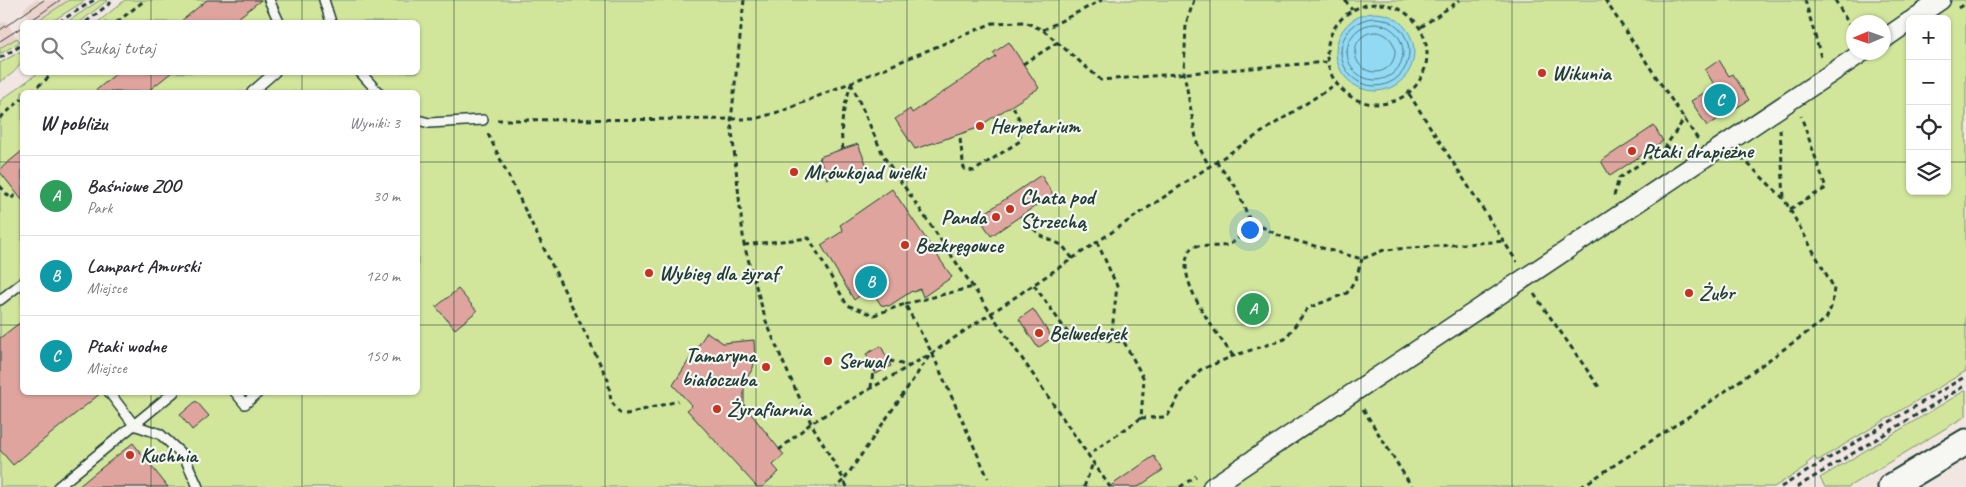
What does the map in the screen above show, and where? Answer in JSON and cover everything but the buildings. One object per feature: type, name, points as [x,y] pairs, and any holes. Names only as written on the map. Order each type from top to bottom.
[{"type":"main road","points":[[1890,487],[1966,442]]},
{"type":"street","points":[[1920,15],[1941,0]]},
{"type":"street","points":[[1891,34],[1906,24]]},
{"type":"street","points":[[1212,487],[1851,60]]},
{"type":"lane","points":[[269,0],[278,20]]},
{"type":"lane","points":[[331,20],[325,4],[335,0]]},
{"type":"lane","points":[[254,90],[272,75]]},
{"type":"lane","points":[[363,75],[376,90]]},
{"type":"lane","points":[[420,121],[429,123],[483,120]]},
{"type":"lane","points":[[0,300],[20,285]]},
{"type":"lane","points":[[111,395],[134,425],[160,434],[184,456],[198,487]]},
{"type":"lane","points":[[58,487],[170,395]]},
{"type":"lane","points":[[238,395],[245,404],[256,395]]},
{"type":"path","points":[[62,20],[94,0]]},
{"type":"path","points":[[89,20],[114,0]]},
{"type":"path","points":[[120,20],[145,0]]},
{"type":"path","points":[[744,0],[731,121],[744,245],[766,322],[811,422],[847,487]]},
{"type":"path","points":[[1043,30],[1102,0]]},
{"type":"path","points":[[1194,0],[1186,24],[1184,73],[1197,143],[1209,166]]},
{"type":"path","points":[[1345,0],[1352,10]]},
{"type":"path","points":[[1421,27],[1460,0]]},
{"type":"path","points":[[1605,0],[1708,154]]},
{"type":"path","points":[[1805,0],[1822,58]]},
{"type":"path","points":[[1834,0],[1846,20]]},
{"type":"path","points":[[1369,3],[1384,3],[1399,7],[1411,15],[1421,27],[1428,58],[1423,77],[1409,94],[1388,104],[1360,102],[1336,84],[1327,62],[1328,39],[1338,22],[1352,10],[1369,3]]},
{"type":"path","points":[[678,401],[627,414],[620,413],[611,401],[608,380],[493,146],[483,120],[731,121],[755,119],[785,110],[993,23],[1025,22],[1043,30],[1101,80],[1327,62]]},
{"type":"path","points":[[1023,64],[1058,42]]},
{"type":"path","points":[[0,58],[20,46]]},
{"type":"path","points":[[34,90],[52,75]]},
{"type":"path","points":[[843,149],[840,132],[851,83]]},
{"type":"path","points":[[851,83],[884,157],[1110,487]]},
{"type":"path","points":[[779,450],[811,422],[932,353],[1209,166],[1336,84]]},
{"type":"path","points":[[1409,94],[1505,241],[1534,294],[1599,387]]},
{"type":"path","points":[[0,118],[20,101]]},
{"type":"path","points":[[960,139],[964,169],[968,171],[974,171],[1020,141],[1021,122],[1012,104]]},
{"type":"path","points":[[1778,108],[1784,198]]},
{"type":"path","points":[[1790,209],[1826,188],[1800,113]]},
{"type":"path","points":[[1613,198],[1619,178],[1665,147],[1685,118]]},
{"type":"path","points":[[1581,487],[1703,407],[1826,320],[1832,305],[1834,288],[1784,198],[1726,142]]},
{"type":"path","points":[[1665,147],[1681,152]]},
{"type":"path","points":[[1216,162],[1236,188],[1250,221],[1282,237],[1362,259],[1384,250],[1505,241]]},
{"type":"path","points":[[0,186],[11,199],[17,193]]},
{"type":"path","points":[[1021,216],[1041,236],[1062,245],[1072,259]]},
{"type":"path","points":[[1233,356],[1198,306],[1190,288],[1187,268],[1188,255],[1193,246],[1233,244],[1241,238],[1250,221]]},
{"type":"path","points":[[744,245],[808,238],[847,305],[874,315],[905,304],[972,287]]},
{"type":"path","points":[[1097,242],[1117,286],[1111,340]]},
{"type":"path","points":[[1088,456],[1141,418],[1167,417],[1182,391],[1200,370],[1233,356],[1286,339],[1308,308],[1346,293],[1356,278],[1362,259]]},
{"type":"path","points":[[1034,285],[1070,336],[1124,342],[1144,379],[1141,418]]},
{"type":"path","points":[[905,304],[932,353],[988,478]]},
{"type":"path","points":[[836,487],[844,480],[932,353]]},
{"type":"path","points":[[871,388],[873,371],[891,362],[908,366]]},
{"type":"path","points":[[1782,487],[1966,376]]},
{"type":"path","points":[[1798,487],[1966,385]]},
{"type":"path","points":[[1353,393],[1412,487]]},
{"type":"path","points":[[1084,487],[1093,462]]},
{"type":"shaded area","points":[[35,0],[69,0],[39,20],[31,20],[23,9]]},
{"type":"shaded area","points":[[6,21],[17,38],[0,48],[0,24]]},
{"type":"green space","points":[[69,0],[86,0],[54,20],[39,20]]},
{"type":"green space","points":[[100,0],[108,0],[83,20],[70,20]]},
{"type":"green space","points":[[125,0],[1966,0],[1966,371],[1817,461],[1815,457],[1806,464],[1808,466],[1774,487],[0,487],[0,101],[35,75],[420,75],[420,20],[100,20]]},
{"type":"green space","points":[[17,38],[20,42],[0,54],[0,48]]},
{"type":"green space","points":[[20,52],[19,66],[0,82],[0,63]]},
{"type":"green space","points":[[1966,390],[1966,416],[1848,487],[1825,487],[1820,478]]},
{"type":"water","points":[[1375,13],[1390,16],[1403,24],[1411,37],[1414,52],[1411,67],[1403,80],[1390,88],[1375,91],[1360,88],[1347,80],[1339,67],[1336,52],[1339,37],[1347,24],[1360,16]]},
{"type":"tram line","points":[[0,30],[44,0]]},
{"type":"tram line","points":[[32,20],[60,0]]},
{"type":"tram line","points":[[0,41],[20,28]]},
{"type":"place","name":"Wikunia","points":[[1542,73]]},
{"type":"place","name":"Ptaki wodne","points":[[1720,100]]},
{"type":"place","name":"Herpetarium","points":[[980,126]]},
{"type":"place","name":"Ptaki drapieżne","points":[[1632,151]]},
{"type":"place","name":"Mrówkojad wielki","points":[[794,172]]},
{"type":"place","name":"Chata pod Strzechą","points":[[1010,209]]},
{"type":"place","name":"Panda","points":[[996,217]]},
{"type":"place","name":"Bezkręgowce","points":[[905,245]]},
{"type":"place","name":"Wybieg dla żyraf","points":[[649,273]]},
{"type":"place","name":"Lampart Amurski","points":[[871,282]]},
{"type":"place","name":"Żubr","points":[[1689,293]]},
{"type":"place","name":"Baśniowe ZOO","points":[[1253,309]]},
{"type":"place","name":"Belwederek","points":[[1039,333]]},
{"type":"place","name":"Serwal","points":[[828,361]]},
{"type":"place","name":"Tamaryna białoczuba","points":[[766,367]]},
{"type":"place","name":"Żyrafiarnia","points":[[717,409]]},
{"type":"place","name":"Kuchnia","points":[[130,455]]}]
